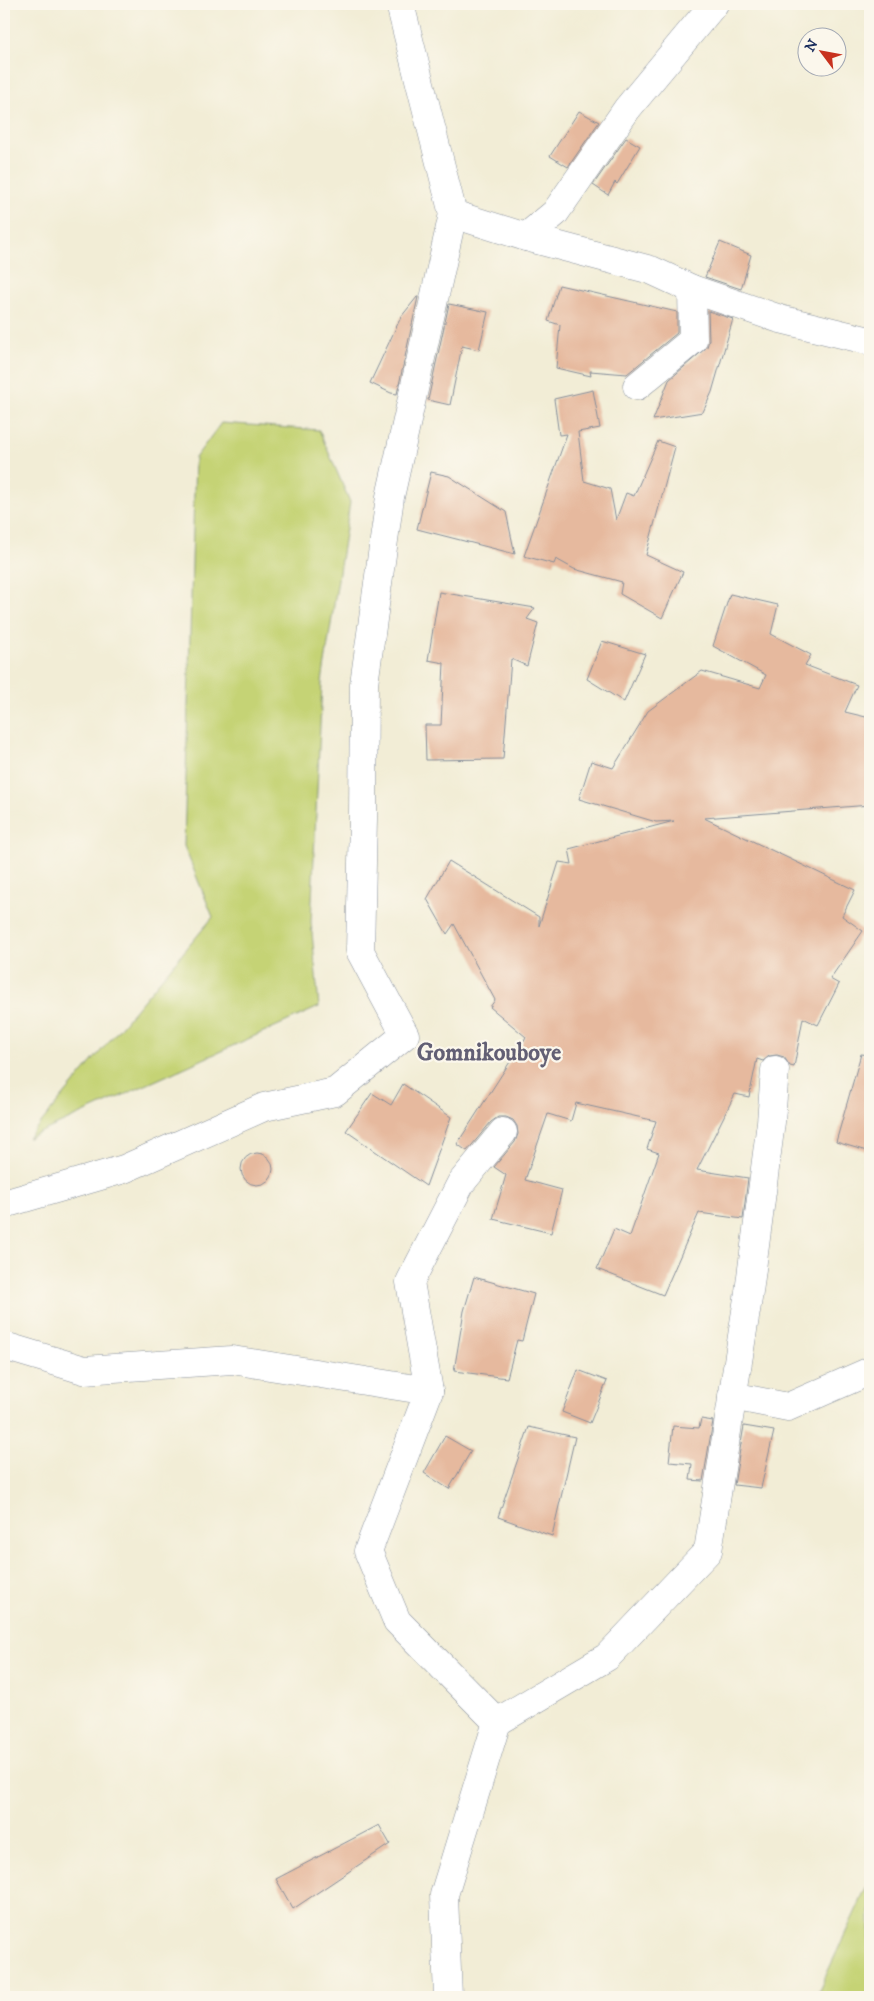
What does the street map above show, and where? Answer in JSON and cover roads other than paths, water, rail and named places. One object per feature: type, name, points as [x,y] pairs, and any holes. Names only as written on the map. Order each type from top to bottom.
[{"type":"street","points":[[4,1204],[124,1169],[264,1107],[334,1092],[405,1035],[360,951],[364,684],[390,497],[453,214],[400,4]]},
{"type":"street","points":[[526,237],[555,212],[627,109],[714,4]]},
{"type":"street","points":[[453,214],[526,237],[651,270],[692,289],[780,319],[870,342]]},
{"type":"street","points":[[637,386],[693,340],[692,289]]},
{"type":"street","points":[[448,1997],[444,1895],[496,1722],[607,1657],[708,1551],[755,1245],[771,1122],[775,1070]]},
{"type":"street","points":[[496,1722],[397,1621],[368,1551],[429,1392],[410,1282],[461,1183],[504,1132]]},
{"type":"street","points":[[4,1346],[84,1370],[232,1360],[429,1392]]},
{"type":"street","points":[[732,1396],[788,1407],[870,1371]]},
{"type":"district","name":"Gomnikouboye","points":[[489,1052]]}]
